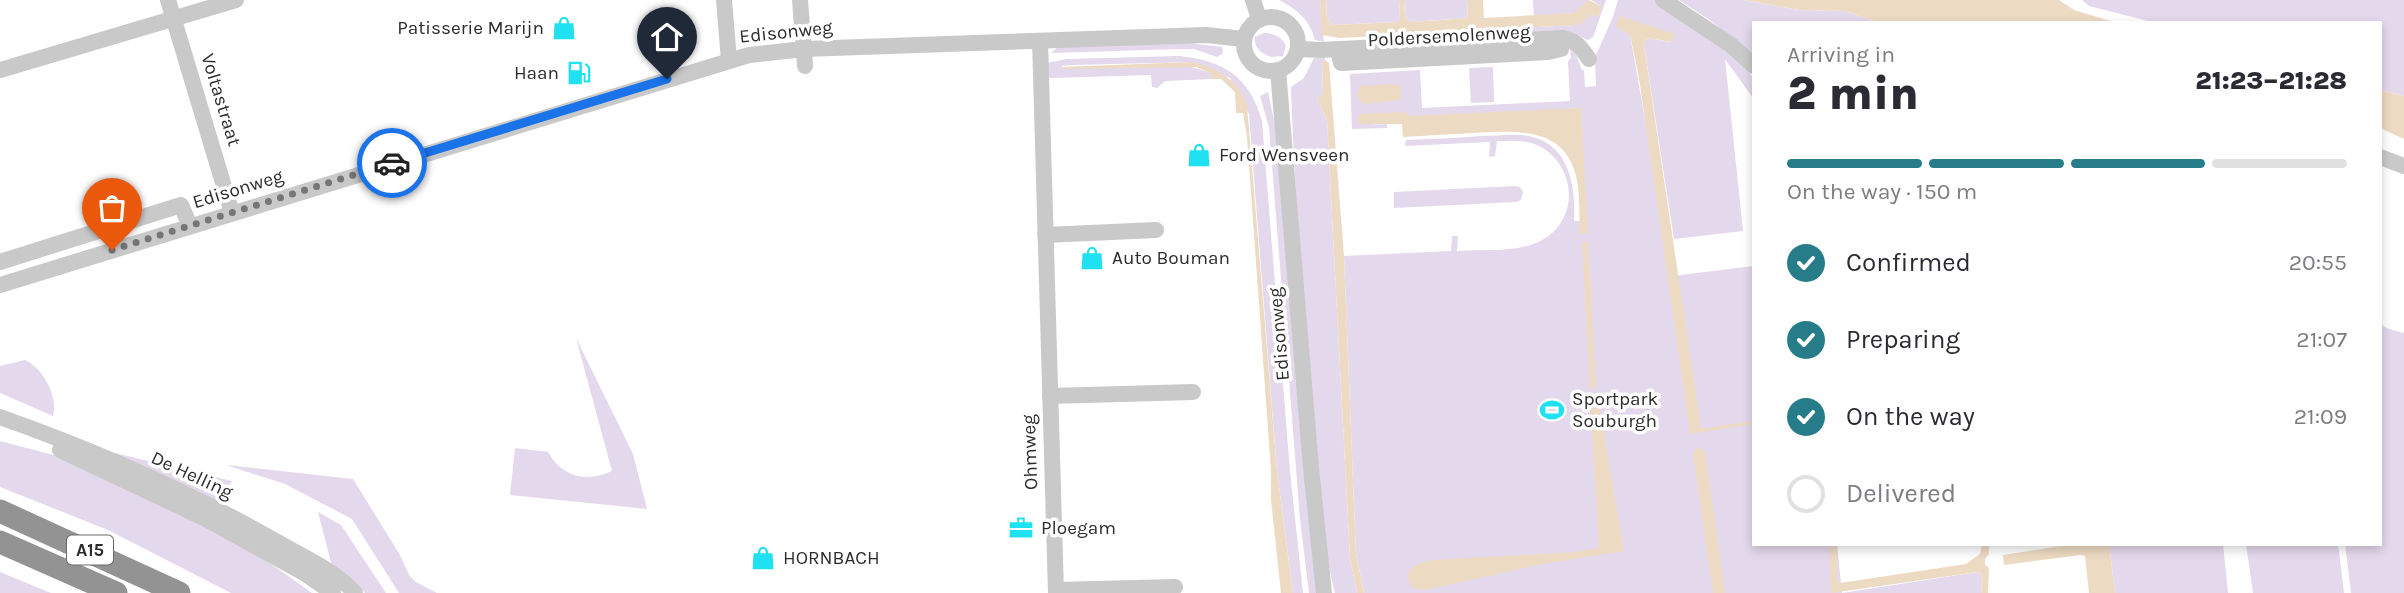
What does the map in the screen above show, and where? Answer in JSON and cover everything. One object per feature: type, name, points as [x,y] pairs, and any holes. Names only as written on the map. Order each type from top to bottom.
[{"type":"highway","name":"A15","points":[[0,511],[141,573],[179,593]]},
{"type":"highway","name":"A15","points":[[0,542],[116,593]]},
{"type":"street","name":"Voltastraat","points":[[168,0],[232,213]]},
{"type":"street","points":[[0,70],[236,0]]},
{"type":"street","points":[[724,0],[730,60]]},
{"type":"street","points":[[800,0],[805,66]]},
{"type":"street","points":[[1253,0],[1259,19]]},
{"type":"street","points":[[1663,0],[1731,45],[1752,64]]},
{"type":"street","points":[[1275,17],[1285,20],[1296,33],[1298,49],[1291,62],[1278,70],[1264,71],[1252,64],[1245,52],[1244,39],[1251,25],[1259,19],[1275,17]]},
{"type":"street","name":"Edisonweg","points":[[0,285],[730,60],[771,51],[1206,35],[1244,39]]},
{"type":"street","name":"Poldersemolenweg","points":[[1298,49],[1338,49],[1341,63],[1548,52],[1561,49],[1563,38],[1573,40],[1589,59]]},
{"type":"street","name":"Ohmweg","points":[[1040,41],[1056,592],[1175,587]]},
{"type":"street","name":"Edisonweg","points":[[1278,70],[1324,593]]},
{"type":"street","points":[[2382,158],[2404,166]]},
{"type":"street","name":"Edisonweg","points":[[0,262],[181,205],[190,226]]},
{"type":"street","points":[[1045,235],[1156,230]]},
{"type":"street","name":"Ohmweg","points":[[1050,396],[1193,392]]},
{"type":"street","name":"De Helling","points":[[0,417],[102,456],[211,506],[335,576],[355,593]]},
{"type":"street","name":"De Helling","points":[[0,428],[142,487],[304,573],[333,593]]},
{"type":"shaded area","points":[[1279,0],[1320,0],[1324,42],[1315,40],[1310,26],[1302,16]]},
{"type":"shaded area","points":[[1320,0],[1326,0],[1327,18],[1332,25],[1397,22],[1400,18],[1399,0],[1404,0],[1405,16],[1411,22],[1468,18],[1467,0],[1483,0],[1484,18],[1574,13],[1589,0],[1602,7],[1598,17],[1591,14],[1581,24],[1574,25],[1340,38],[1322,35]]},
{"type":"shaded area","points":[[1326,0],[1399,0],[1400,18],[1397,22],[1332,25],[1327,18]]},
{"type":"shaded area","points":[[1404,0],[1467,0],[1468,18],[1411,22],[1405,16]]},
{"type":"shaded area","points":[[1533,0],[1589,0],[1575,13],[1534,16]]},
{"type":"shaded area","points":[[1591,0],[1606,0],[1593,37],[1588,40],[1569,32],[1379,43],[1378,36],[1574,25],[1591,14],[1598,16],[1602,7]]},
{"type":"shaded area","name":"Sportpark Souburgh","points":[[1618,0],[1654,0],[1744,64],[1752,76],[1752,97],[1725,59],[1743,231],[1674,239],[1644,45],[1647,38],[1672,42],[1619,16],[1630,35],[1673,276],[1752,266],[1752,546],[1837,546],[1842,593],[1364,593],[1356,554],[1344,256],[1451,251],[1452,236],[1458,236],[1457,251],[1519,248],[1538,242],[1551,234],[1561,222],[1567,209],[1567,181],[1552,155],[1539,146],[1524,141],[1497,141],[1495,156],[1489,157],[1490,142],[1405,146],[1406,140],[1515,135],[1536,138],[1549,144],[1566,165],[1573,192],[1574,221],[1580,221],[1580,234],[1581,108],[1359,126],[1387,124],[1387,128],[1352,129],[1350,74],[1420,70],[1422,108],[1570,101],[1570,49],[1584,70],[1585,87],[1596,86],[1595,57]]},
{"type":"shaded area","points":[[1679,0],[1744,0],[1798,10],[1845,11],[1875,21],[1752,21],[1752,55],[1710,20]]},
{"type":"shaded area","points":[[1744,0],[2059,0],[2074,10],[2110,21],[1875,21],[1845,11],[1798,10]]},
{"type":"shaded area","points":[[2082,0],[2404,0],[2404,96],[2382,90],[2382,21],[2148,21],[2089,6]]},
{"type":"shaded area","points":[[1619,16],[1675,34],[1672,42],[1647,38],[1644,45],[1701,429],[1752,421],[1752,424],[1690,434],[1639,78],[1630,35],[1616,26]]},
{"type":"shaded area","points":[[1264,33],[1282,40],[1286,46],[1283,56],[1271,57],[1259,50],[1255,37]]},
{"type":"shaded area","points":[[1180,42],[1222,47],[1223,53],[1217,57],[1194,49],[1179,49],[1051,53],[1059,46]]},
{"type":"shaded area","points":[[1179,56],[1209,62],[1232,74],[1250,93],[1262,121],[1290,471],[1303,593],[1293,593],[1277,471],[1249,114],[1230,78],[1192,62],[1073,65],[1062,68],[1188,66],[1212,73],[1212,79],[1165,81],[1157,88],[1152,87],[1151,75],[1051,78],[1046,63],[1067,59]]},
{"type":"shaded area","points":[[1314,58],[1325,58],[1322,64],[1323,93],[1317,98],[1327,121],[1350,558],[1357,593],[1335,593],[1324,541],[1315,461],[1291,87],[1304,78]]},
{"type":"shaded area","points":[[1325,60],[1329,63],[1344,256],[1356,554],[1364,593],[1357,593],[1350,558],[1327,121],[1317,98],[1323,93],[1322,63]]},
{"type":"shaded area","points":[[1192,62],[1226,76],[1247,105],[1277,471],[1293,593],[1281,593],[1271,500],[1247,137],[1243,113],[1236,113],[1235,92],[1221,79],[1212,79],[1211,73],[1196,67],[1061,67]]},
{"type":"shaded area","points":[[1493,67],[1494,102],[1471,103],[1469,68]]},
{"type":"shaded area","points":[[1396,84],[1401,87],[1401,99],[1364,104],[1359,100],[1357,93],[1361,86]]},
{"type":"shaded area","points":[[2382,90],[2404,96],[2404,139],[2382,129]]},
{"type":"shaded area","points":[[1268,92],[1276,130],[1317,593],[1309,593],[1300,519],[1269,127],[1260,96]]},
{"type":"shaded area","points":[[1581,108],[1588,233],[1580,234],[1577,180],[1571,162],[1562,149],[1550,140],[1521,132],[1403,137],[1402,124],[1358,124],[1358,116],[1362,114],[1402,112],[1409,116]]},
{"type":"shaded area","points":[[1520,187],[1523,192],[1521,200],[1516,202],[1394,208],[1394,192]]},
{"type":"shaded area","points":[[1582,242],[1588,242],[1596,387],[1590,389]]},
{"type":"shaded area","points":[[2382,325],[2404,333],[2404,593],[2351,593],[2345,546],[2382,546]]},
{"type":"shaded area","points":[[576,338],[633,454],[647,509],[510,495],[515,448],[548,452],[560,467],[584,477],[612,471]]},
{"type":"shaded area","points":[[25,360],[38,369],[48,384],[53,400],[53,416],[0,393],[0,366]]},
{"type":"shaded area","points":[[1592,397],[1598,400],[1624,551],[1543,564],[1425,590],[1412,588],[1409,571],[1416,565],[1433,560],[1576,552],[1599,548],[1590,402]]},
{"type":"shaded area","points":[[0,441],[57,456],[206,525],[274,566],[312,593],[231,593],[108,530],[0,487]]},
{"type":"shaded area","points":[[94,448],[232,481],[219,505]]},
{"type":"shaded area","points":[[1698,448],[1705,451],[1725,593],[1713,593],[1693,454]]},
{"type":"shaded area","points":[[226,465],[353,479],[400,555],[409,575],[416,582],[437,593],[399,593],[352,519],[285,484]]},
{"type":"shaded area","points":[[318,512],[341,525],[386,593],[365,593],[347,575],[332,566]]},
{"type":"shaded area","points":[[1829,546],[1837,546],[1837,581],[1840,583],[1966,564],[1980,554],[1982,546],[1989,546],[1989,554],[1985,559],[1985,565],[1989,568],[1988,593],[1982,593],[1981,575],[1978,572],[1831,593]]},
{"type":"shaded area","points":[[2061,546],[2109,546],[2115,593],[2089,593],[2085,556],[2004,565],[2003,555]]},
{"type":"shaded area","points":[[2109,546],[2223,546],[2228,593],[2115,593]]},
{"type":"shaded area","points":[[2246,546],[2338,546],[2344,593],[2253,593]]},
{"type":"shaded area","points":[[0,572],[51,593],[0,593]]},
{"type":"shaded area","points":[[1978,572],[1981,575],[1982,593],[1842,593]]},
{"type":"way so far","points":[[112,250],[392,163]]},
{"type":"place","name":"Patisserie Marijn","points":[[564,28]]},
{"type":"place","name":"Haan","points":[[579,73]]},
{"type":"place","name":"Ford Wensveen","points":[[1199,155]]},
{"type":"place","name":"Auto Bouman","points":[[1092,258]]},
{"type":"place","name":"Sportpark Souburgh","points":[[1552,410]]},
{"type":"place","name":"Ploegam","points":[[1021,528]]},
{"type":"place","name":"HORNBACH","points":[[763,558]]},
{"type":"route","points":[[392,163],[667,79]]}]
